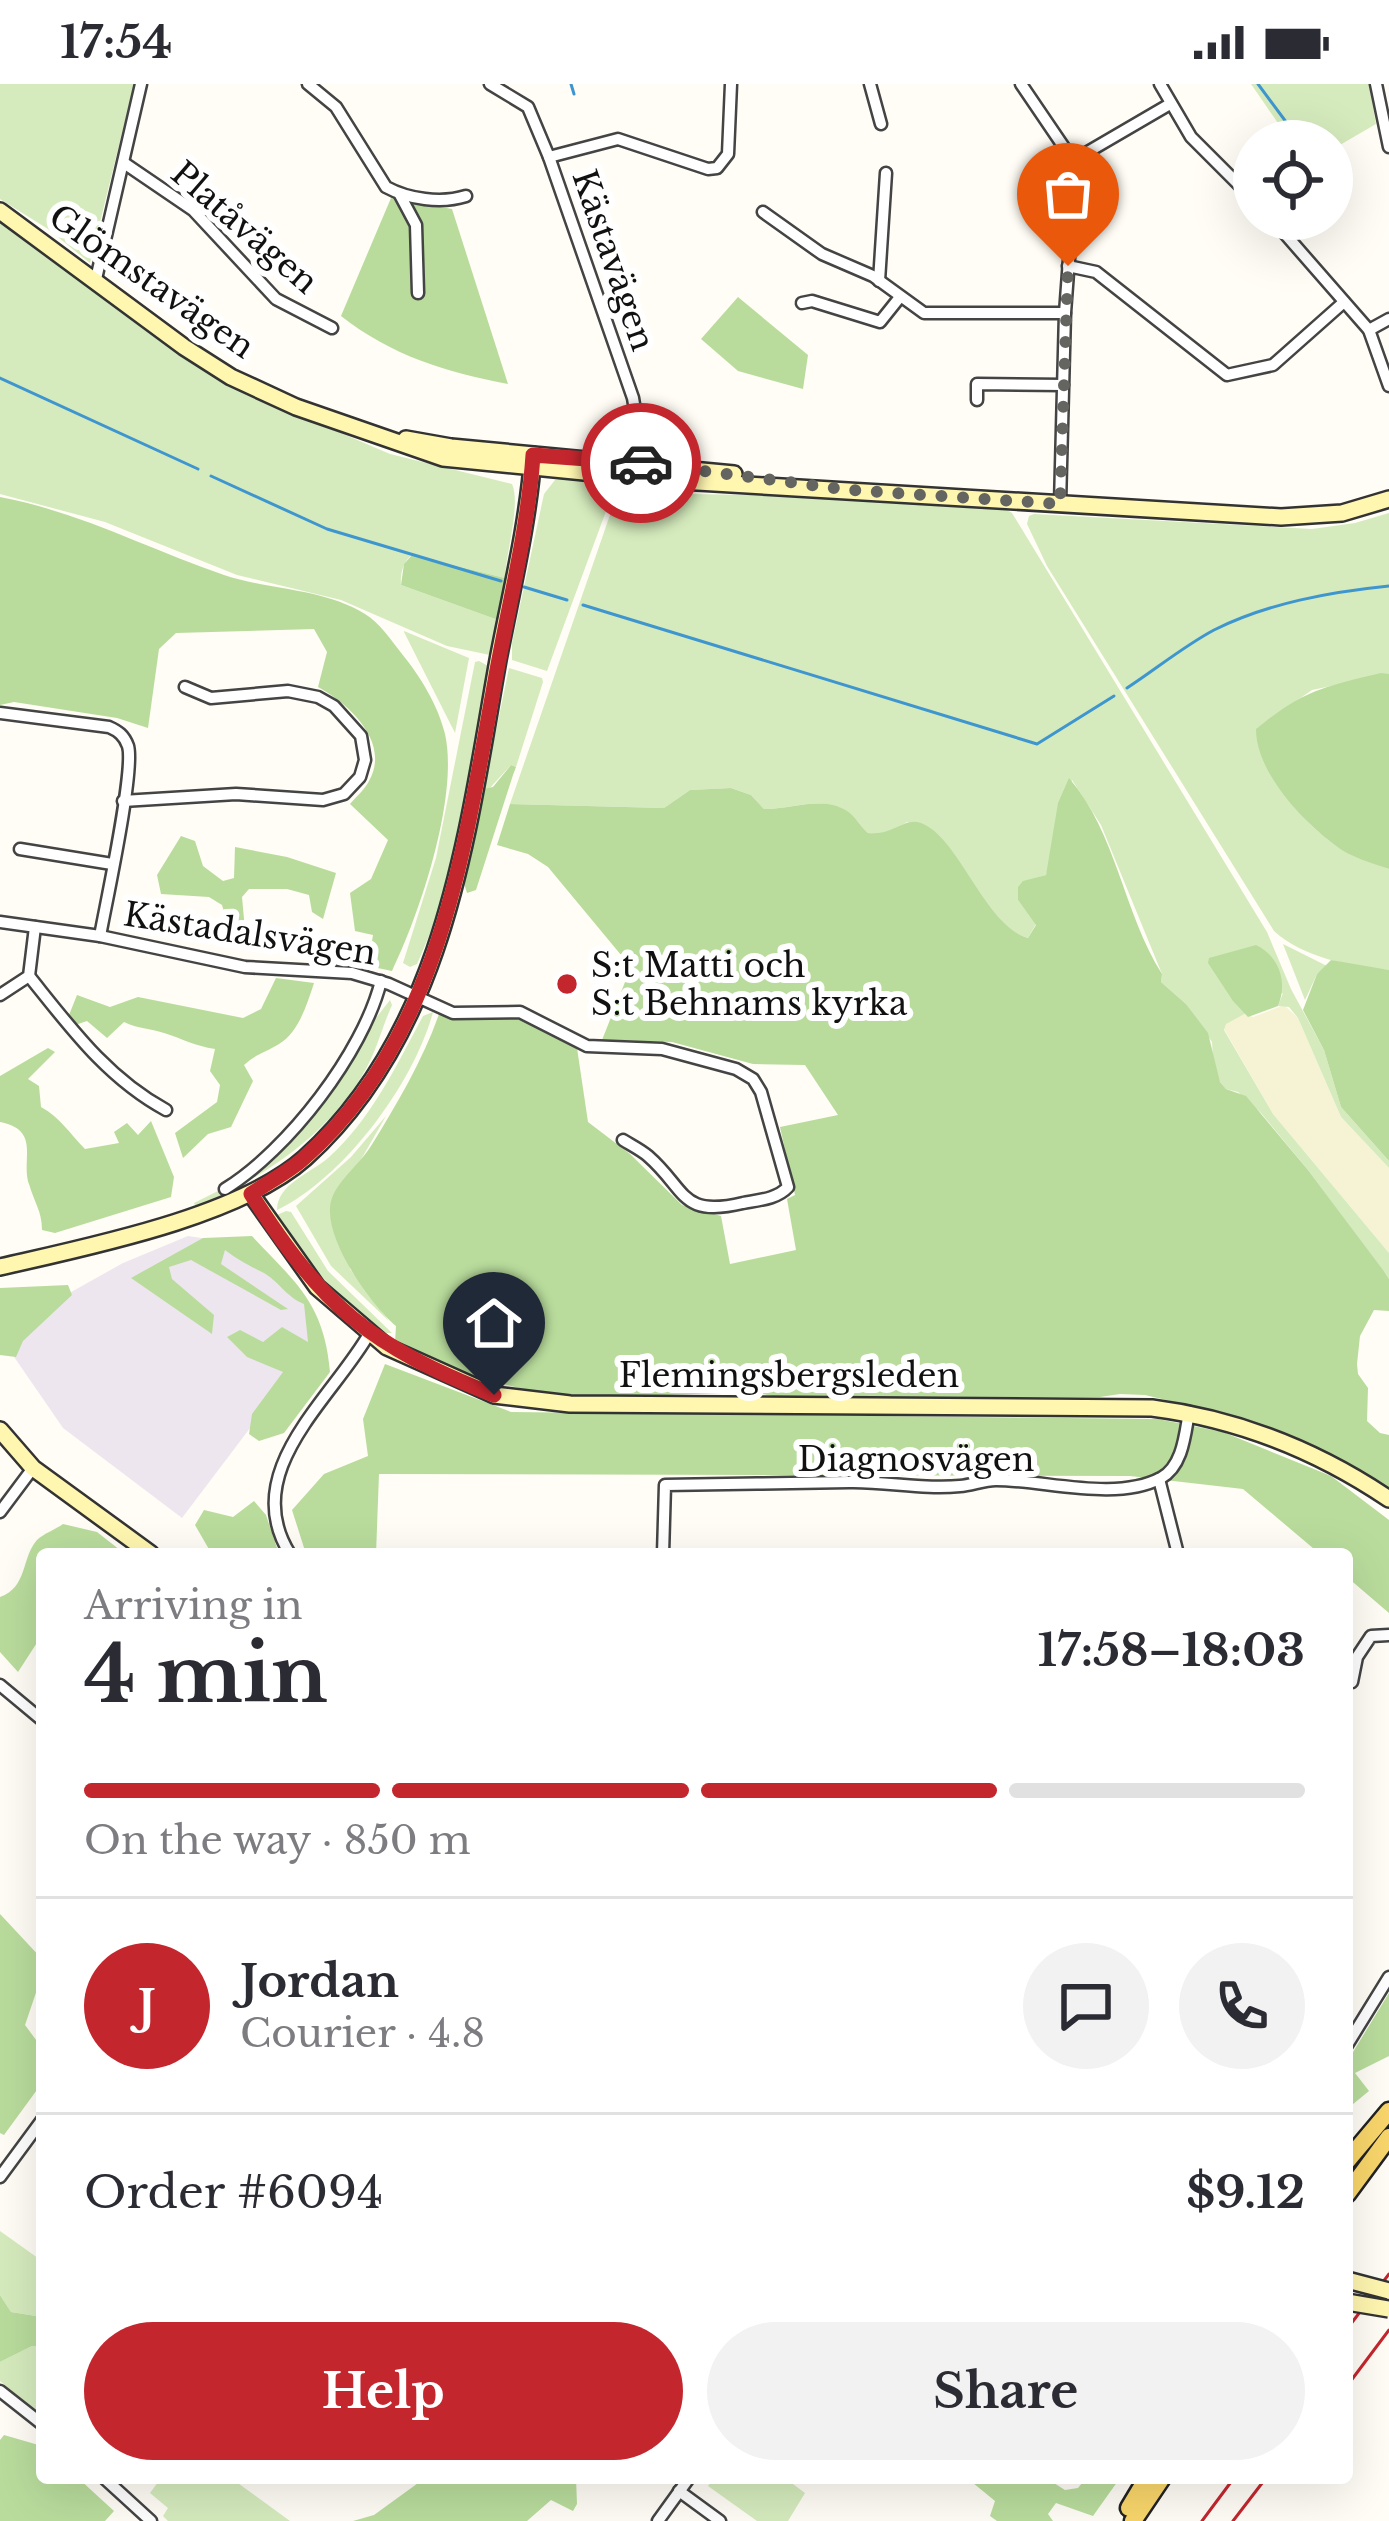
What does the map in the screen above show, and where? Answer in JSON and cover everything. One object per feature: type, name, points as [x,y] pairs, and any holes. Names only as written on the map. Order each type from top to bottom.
[{"type":"main road","points":[[1353,2154],[1389,2111]]},
{"type":"main road","points":[[1353,2186],[1389,2137]]},
{"type":"main road","points":[[1122,2521],[1144,2484]]},
{"type":"main road","points":[[1133,2521],[1158,2484]]},
{"type":"street","points":[[96,279],[141,84]]},
{"type":"street","points":[[308,84],[336,107],[378,178],[409,206],[416,225],[418,293]]},
{"type":"street","name":"Kästavägen","points":[[490,84],[528,107],[549,157],[633,398],[645,471]]},
{"type":"street","points":[[549,157],[615,139],[717,168],[728,154],[731,84]]},
{"type":"street","points":[[870,84],[880,124]]},
{"type":"street","points":[[1021,84],[1074,160],[1060,504]]},
{"type":"street","points":[[1160,84],[1191,136],[1233,179]]},
{"type":"street","points":[[1376,84],[1388,143]]},
{"type":"street","points":[[1074,160],[1170,104]]},
{"type":"street","name":"Platåvägen","points":[[124,164],[193,210],[272,296],[332,328]]},
{"type":"street","points":[[879,281],[886,173]]},
{"type":"street","points":[[397,193],[447,200],[466,196]]},
{"type":"street","name":"Glömstavägen","points":[[0,211],[158,329],[231,377],[338,423],[434,444],[533,461],[1060,504],[1301,517],[1342,513],[1389,499]]},
{"type":"street","points":[[763,212],[822,254],[879,281],[932,315],[1065,313]]},
{"type":"street","points":[[1290,240],[1370,330],[1389,386]]},
{"type":"street","points":[[1068,266],[1096,272],[1227,375],[1273,365],[1344,302]]},
{"type":"street","points":[[802,303],[812,301],[880,322],[900,298]]},
{"type":"street","points":[[1370,330],[1389,319]]},
{"type":"street","points":[[977,400],[977,384],[1063,385]]},
{"type":"street","points":[[0,1267],[109,1242],[251,1194],[303,1159],[357,1102],[417,997],[455,888],[533,461]]},
{"type":"street","points":[[124,801],[236,794],[323,800],[344,794],[360,777],[365,760],[361,736],[334,706],[318,697],[288,691],[211,698],[185,687]]},
{"type":"street","points":[[0,712],[81,721],[120,732],[129,752],[100,936]]},
{"type":"street","points":[[20,849],[112,864]]},
{"type":"street","name":"Kästadalsvägen","points":[[0,922],[100,936],[223,963],[335,970],[381,981],[459,1014],[520,1012],[587,1046],[662,1049],[736,1069],[753,1079],[764,1099],[788,1184],[779,1195],[705,1209],[682,1197],[649,1156],[623,1140]]},
{"type":"street","points":[[35,927],[28,976],[90,1052],[138,1095],[166,1110]]},
{"type":"street","points":[[0,995],[28,976]]},
{"type":"street","points":[[225,1189],[273,1152],[310,1110],[369,1022],[381,981]]},
{"type":"street","name":"Flemingsbergsleden","points":[[251,1194],[317,1287],[369,1334],[416,1362],[494,1395],[570,1404],[1119,1405],[1189,1412],[1306,1452],[1389,1499]]},
{"type":"street","points":[[288,1548],[272,1506],[283,1459],[369,1334]]},
{"type":"street","points":[[1176,1548],[1159,1479],[1178,1460],[1189,1412]]},
{"type":"street","points":[[0,1430],[33,1468],[143,1548]]},
{"type":"street","points":[[0,1512],[33,1468]]},
{"type":"street","name":"Diagnosvägen","points":[[663,1548],[664,1484],[800,1486],[852,1481],[960,1486],[999,1480],[1122,1487],[1159,1479]]},
{"type":"street","points":[[1353,1677],[1357,1657],[1371,1636],[1389,1635]]},
{"type":"street","points":[[0,1685],[36,1715]]},
{"type":"street","points":[[1353,2034],[1389,1977]]},
{"type":"street","points":[[0,2177],[36,2128]]},
{"type":"street","points":[[1353,2284],[1389,2292]]},
{"type":"street","points":[[1353,2303],[1389,2309]]},
{"type":"street","points":[[0,2390],[36,2420]]},
{"type":"street","points":[[111,2484],[151,2521]]},
{"type":"street","points":[[658,2521],[684,2484]]},
{"type":"street","points":[[679,2491],[720,2521]]},
{"type":"shaded area","points":[[1284,1005],[1298,1018],[1341,1117],[1389,1168],[1389,1253],[1273,1114],[1224,1029],[1244,1013],[1253,1017]]},
{"type":"shaded area","points":[[188,1236],[229,1242],[307,1300],[316,1341],[182,1518],[63,1428],[10,1351],[64,1296],[123,1263]]},
{"type":"green space","points":[[0,84],[134,84],[90,263],[0,199]]},
{"type":"green space","points":[[1251,84],[1369,84],[1376,124],[1353,137],[1353,120],[1276,120]]},
{"type":"green space","points":[[391,198],[452,209],[508,384],[420,360],[380,342],[341,316]]},
{"type":"green space","points":[[0,219],[224,383],[390,454],[512,484],[514,516],[505,578],[412,555],[401,577],[401,585],[498,620],[490,655],[447,646],[341,600],[237,575],[105,522],[0,494]]},
{"type":"green space","points":[[738,297],[808,355],[803,389],[738,371],[701,339]]},
{"type":"green space","points":[[570,477],[658,486],[619,494],[609,503],[547,671],[512,660],[512,643],[544,494],[555,480]]},
{"type":"green space","points":[[668,489],[1012,513],[1267,932],[1324,1050],[1341,1107],[1389,1161],[1389,1168],[1341,1117],[1298,1018],[1289,1007],[1278,1006],[1283,993],[1226,1024],[1224,1030],[1273,1114],[1389,1253],[1389,1279],[1261,1113],[1238,1092],[1226,1089],[1214,1073],[1212,1042],[1186,1004],[1161,982],[1162,974],[1101,825],[1072,780],[1046,875],[1023,882],[1018,900],[1036,924],[1028,938],[995,915],[943,843],[907,822],[885,835],[868,833],[836,806],[764,809],[751,795],[731,788],[690,790],[664,808],[510,804],[611,512],[619,503],[655,499]]},
{"type":"green space","points":[[0,497],[86,521],[224,575],[332,599],[365,614],[385,632],[433,702],[445,734],[448,760],[434,854],[392,971],[368,966],[373,935],[355,931],[350,893],[371,879],[388,840],[350,804],[369,781],[375,752],[354,714],[318,687],[327,652],[314,629],[176,633],[159,649],[148,728],[117,718],[14,702],[0,705]]},
{"type":"green space","points":[[1389,513],[1389,674],[1312,690],[1257,728],[1274,779],[1296,809],[1342,850],[1389,869],[1389,970],[1313,954],[1274,931],[1047,566],[1027,524],[1034,514],[1312,529]]},
{"type":"green space","points":[[412,555],[505,578],[498,620],[401,585],[404,564]]},
{"type":"green space","points":[[404,632],[469,658],[455,733]]},
{"type":"green space","points":[[475,662],[490,667],[463,818],[432,929],[417,964],[410,967],[403,963],[436,858]]},
{"type":"green space","points":[[509,668],[543,682],[516,767],[511,765],[488,790],[484,789]]},
{"type":"green space","points":[[1389,674],[1389,869],[1342,850],[1296,809],[1264,762],[1256,729],[1315,692]]},
{"type":"green space","points":[[511,765],[516,767],[476,890],[467,893],[464,883],[484,789],[493,787]]},
{"type":"green space","points":[[1069,778],[1109,848],[1162,974],[1161,982],[1208,1033],[1220,1082],[1246,1096],[1389,1279],[1389,1311],[1374,1310],[1360,1336],[1357,1364],[1368,1388],[1367,1421],[1389,1435],[1389,1491],[1279,1432],[1208,1418],[1204,1409],[1145,1395],[785,1398],[750,1392],[581,1398],[468,1375],[395,1342],[396,1326],[373,1302],[340,1248],[330,1213],[332,1198],[371,1146],[409,1082],[439,1014],[517,1018],[577,1048],[588,1122],[630,1154],[682,1205],[721,1216],[730,1264],[796,1250],[787,1199],[795,1195],[780,1127],[838,1115],[805,1065],[753,1064],[672,1042],[602,1040],[631,967],[548,867],[528,854],[497,845],[510,804],[664,808],[690,790],[731,788],[751,795],[764,809],[837,806],[868,833],[921,823],[948,845],[998,917],[1028,938],[1036,925],[1018,900],[1018,887],[1046,875],[1058,803]]},
{"type":"green space","points":[[181,836],[195,841],[203,866],[223,881],[234,878],[235,847],[336,873],[323,919],[312,912],[309,895],[287,889],[249,889],[242,897],[245,930],[228,925],[222,905],[209,897],[161,894],[157,875]]},
{"type":"green space","points":[[1283,944],[1327,966],[1317,974],[1305,1000]]},
{"type":"green space","points":[[1256,945],[1276,963],[1282,988],[1278,1006],[1248,1017],[1208,963],[1209,958]]},
{"type":"green space","points":[[1331,960],[1389,970],[1389,1161],[1341,1107],[1324,1050],[1303,1010],[1317,974]]},
{"type":"green space","points":[[276,978],[314,983],[301,1017],[286,1039],[244,1065],[253,1081],[231,1127],[208,1134],[183,1158],[175,1133],[217,1102],[220,1085],[210,1071],[215,1049],[124,1022],[107,1038],[87,1021],[75,1025],[69,1015],[77,995],[110,1007],[138,997],[243,1018],[261,1009]]},
{"type":"green space","points":[[390,1000],[368,1066],[330,1117],[268,1169],[196,1207],[194,1203],[256,1172]]},
{"type":"green space","points":[[433,1012],[410,1068],[373,1126],[327,1176],[277,1210],[289,1186],[328,1158],[357,1127],[382,1092],[423,1016]]},
{"type":"green space","points":[[48,1048],[55,1052],[28,1079],[39,1086],[41,1107],[85,1149],[119,1143],[114,1132],[127,1123],[138,1135],[151,1121],[174,1177],[171,1197],[55,1233],[42,1230],[27,1174],[25,1139],[13,1126],[0,1122],[0,1076]]},
{"type":"green space","points":[[386,1116],[359,1163],[350,1269],[389,1321],[331,1266],[296,1206],[351,1157]]},
{"type":"green space","points":[[286,1211],[328,1271],[392,1333],[354,1309],[308,1267],[277,1215]]},
{"type":"green space","points":[[252,1236],[294,1281],[314,1311],[330,1372],[284,1433],[259,1441],[249,1434],[252,1414],[283,1372],[247,1357],[227,1337],[240,1330],[263,1342],[282,1327],[308,1342],[304,1304],[268,1275],[225,1250],[221,1264],[288,1309],[281,1310],[191,1260],[169,1267],[172,1279],[214,1315],[212,1334],[131,1278],[203,1238]]},
{"type":"green space","points":[[68,1285],[72,1295],[23,1341],[16,1357],[0,1355],[0,1288]]},
{"type":"green space","points":[[385,1364],[511,1412],[1158,1419],[1223,1432],[1331,1476],[1389,1520],[1389,1613],[1353,1582],[1353,1548],[1313,1548],[1243,1489],[1130,1476],[379,1474],[376,1548],[304,1548],[292,1510],[324,1474],[368,1456],[363,1419]]},
{"type":"green space","points":[[254,1501],[266,1515],[277,1548],[208,1548],[195,1525],[204,1510],[233,1517]]},
{"type":"green space","points":[[63,1524],[97,1532],[117,1548],[36,1548],[36,1644],[18,1672],[0,1652],[0,1597],[20,1579],[37,1540]]},
{"type":"green space","points":[[0,1914],[36,1953],[36,1993],[25,2025],[36,2040],[36,2091],[4,2135],[0,2133]]},
{"type":"green space","points":[[1389,1993],[1389,2056],[1355,2073],[1369,2091],[1353,2104],[1353,2052]]},
{"type":"green space","points":[[0,2231],[36,2257],[36,2316],[11,2312],[0,2295]]},
{"type":"green space","points":[[0,2295],[11,2312],[36,2316],[36,2346],[0,2362]]},
{"type":"green space","points":[[36,2346],[36,2411],[0,2381],[0,2362]]},
{"type":"green space","points":[[4,2435],[36,2444],[36,2484],[85,2484],[114,2511],[105,2521],[0,2521],[0,2440]]},
{"type":"green space","points":[[157,2484],[239,2484],[290,2521],[168,2521],[163,2516],[168,2508],[150,2493]]},
{"type":"green space","points":[[417,2484],[576,2484],[573,2511],[551,2500],[527,2521],[353,2521],[374,2515]]},
{"type":"green space","points":[[793,2484],[805,2493],[788,2521],[757,2521],[708,2486]]},
{"type":"green space","points":[[974,2484],[1056,2484],[1065,2490],[1081,2484],[1116,2484],[1093,2516],[1056,2503],[1048,2514],[1053,2521],[997,2521],[990,2516],[995,2501]]},
{"type":"waterway","points":[[571,84],[574,94]]},
{"type":"waterway","points":[[1258,84],[1285,120]]},
{"type":"waterway","points":[[0,378],[198,469]]},
{"type":"waterway","points":[[211,476],[327,529],[501,581]]},
{"type":"waterway","points":[[1127,688],[1192,643],[1235,621],[1300,600],[1389,586]]},
{"type":"waterway","points":[[524,587],[567,600]]},
{"type":"waterway","points":[[583,605],[1037,744],[1114,696]]},
{"type":"railway","points":[[1353,2321],[1389,2274]]},
{"type":"railway","points":[[1353,2378],[1389,2330]]},
{"type":"railway","points":[[1202,2521],[1230,2484]]},
{"type":"railway","points":[[1233,2521],[1261,2484]]},
{"type":"way so far","points":[[641,463],[850,490],[1060,504],[1068,266]]},
{"type":"place","name":"S:t Matti och S:t Behnams kyrka","points":[[567,984]]},
{"type":"route","points":[[494,1395],[416,1362],[369,1334],[317,1287],[251,1194],[303,1159],[357,1102],[392,1046],[429,971],[455,888],[533,455],[641,463]]}]
